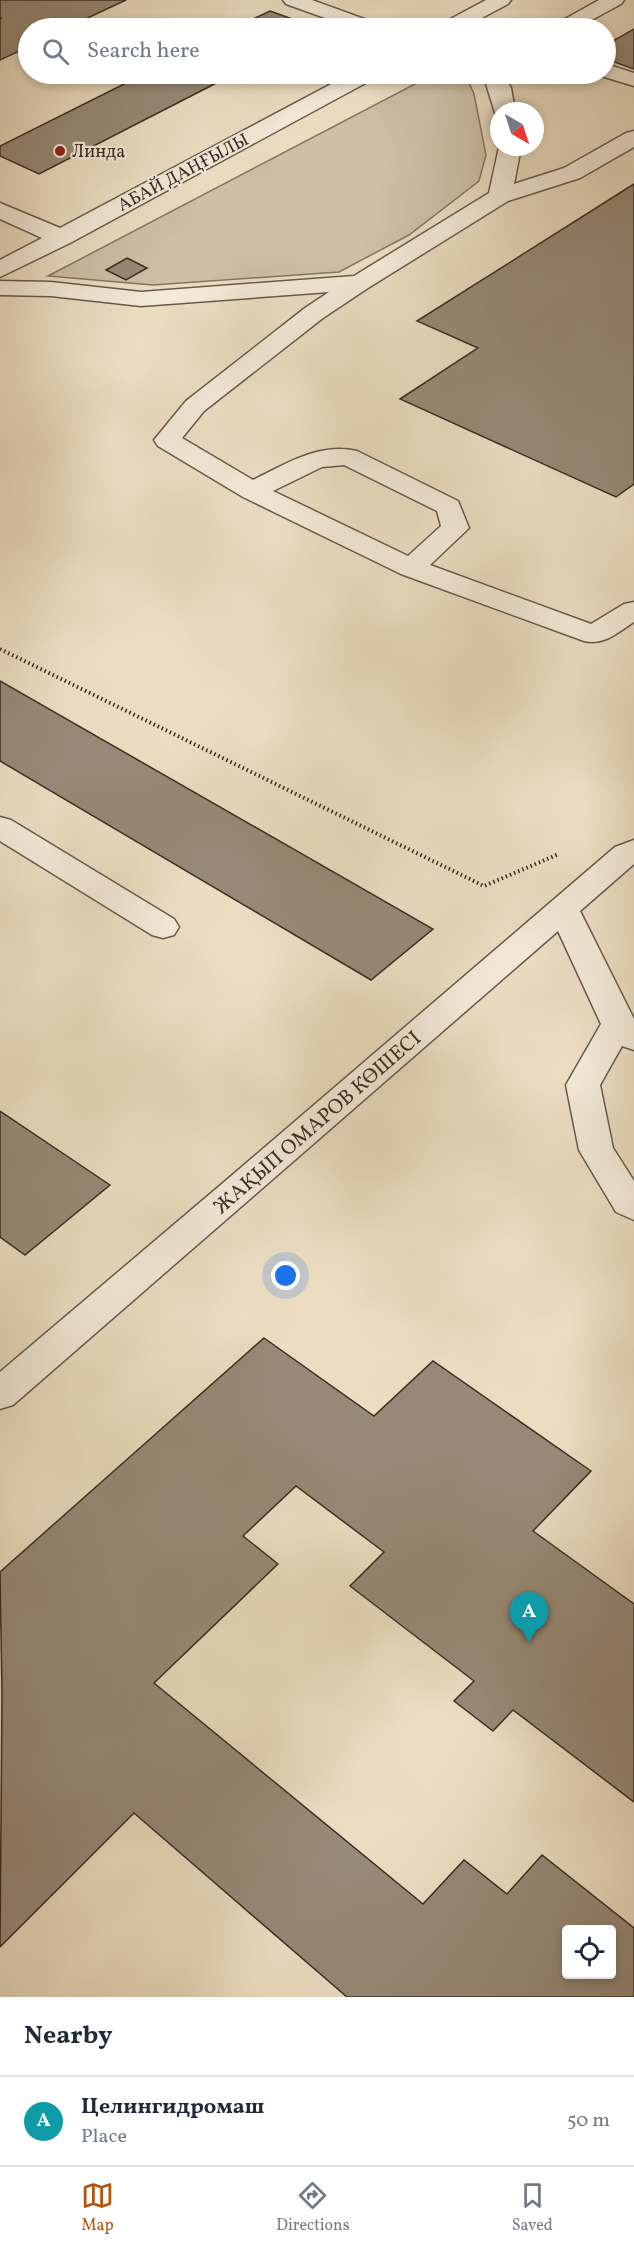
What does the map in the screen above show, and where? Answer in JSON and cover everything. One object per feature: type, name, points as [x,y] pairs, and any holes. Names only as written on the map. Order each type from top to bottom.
[{"type":"street","points":[[293,0],[343,18]]},
{"type":"street","points":[[477,18],[501,0]]},
{"type":"street","points":[[581,18],[614,0]]},
{"type":"street","points":[[616,74],[634,80]]},
{"type":"street","name":"АБАЙ ДАҢҒЫЛЫ","points":[[0,270],[347,84]]},
{"type":"street","points":[[498,84],[502,102]]},
{"type":"street","points":[[634,138],[572,173],[500,196],[360,283],[314,313],[195,406],[167,440],[252,491],[411,567],[594,634],[634,610]]},
{"type":"street","points":[[500,196],[508,156]]},
{"type":"street","points":[[0,210],[62,238]]},
{"type":"street","points":[[0,288],[51,289],[141,299],[360,283]]},
{"type":"street","points":[[252,491],[317,459],[348,457],[449,507],[455,528],[411,567]]},
{"type":"street","points":[[0,826],[163,927]]},
{"type":"street","name":"ЖАҚЫП ОМАРОВ КӨШЕСІ","points":[[0,1394],[236,1193],[626,854],[634,850]]},
{"type":"street","points":[[563,909],[626,1031],[582,1085],[596,1150],[629,1202],[634,1206]]},
{"type":"path","points":[[0,649],[484,886],[570,849]]},
{"type":"shaded area","points":[[415,84],[470,84],[474,94],[486,155],[479,181],[409,235],[339,272],[153,285],[48,276]]},
{"type":"building","points":[[0,0],[126,0],[87,18],[18,18],[18,52],[0,60],[0,19],[2,18],[0,18]]},
{"type":"building","points":[[270,11],[289,18],[255,18]]},
{"type":"building","points":[[634,29],[634,69],[616,63],[616,39]]},
{"type":"building","points":[[124,84],[214,84],[39,174],[0,156],[0,146]]},
{"type":"building","points":[[634,184],[634,484],[616,497],[400,399],[478,348],[417,321]]},
{"type":"building","points":[[127,258],[147,268],[126,280],[106,270]]},
{"type":"building","points":[[0,681],[433,929],[371,980],[0,761]]},
{"type":"building","points":[[0,1111],[110,1185],[25,1255],[0,1237]]},
{"type":"building","points":[[264,1338],[374,1416],[433,1361],[591,1471],[533,1531],[634,1604],[634,1802],[513,1710],[493,1731],[454,1701],[474,1681],[350,1586],[384,1552],[296,1486],[243,1536],[278,1564],[154,1683],[423,1904],[464,1860],[507,1894],[542,1855],[634,1928],[634,1997],[347,1997],[134,1813],[0,1947],[2,1694],[0,1572]]},
{"type":"place","name":"Линда","points":[[60,151]]},
{"type":"place","name":"Целингидромаш","points":[[529,1642]]}]
